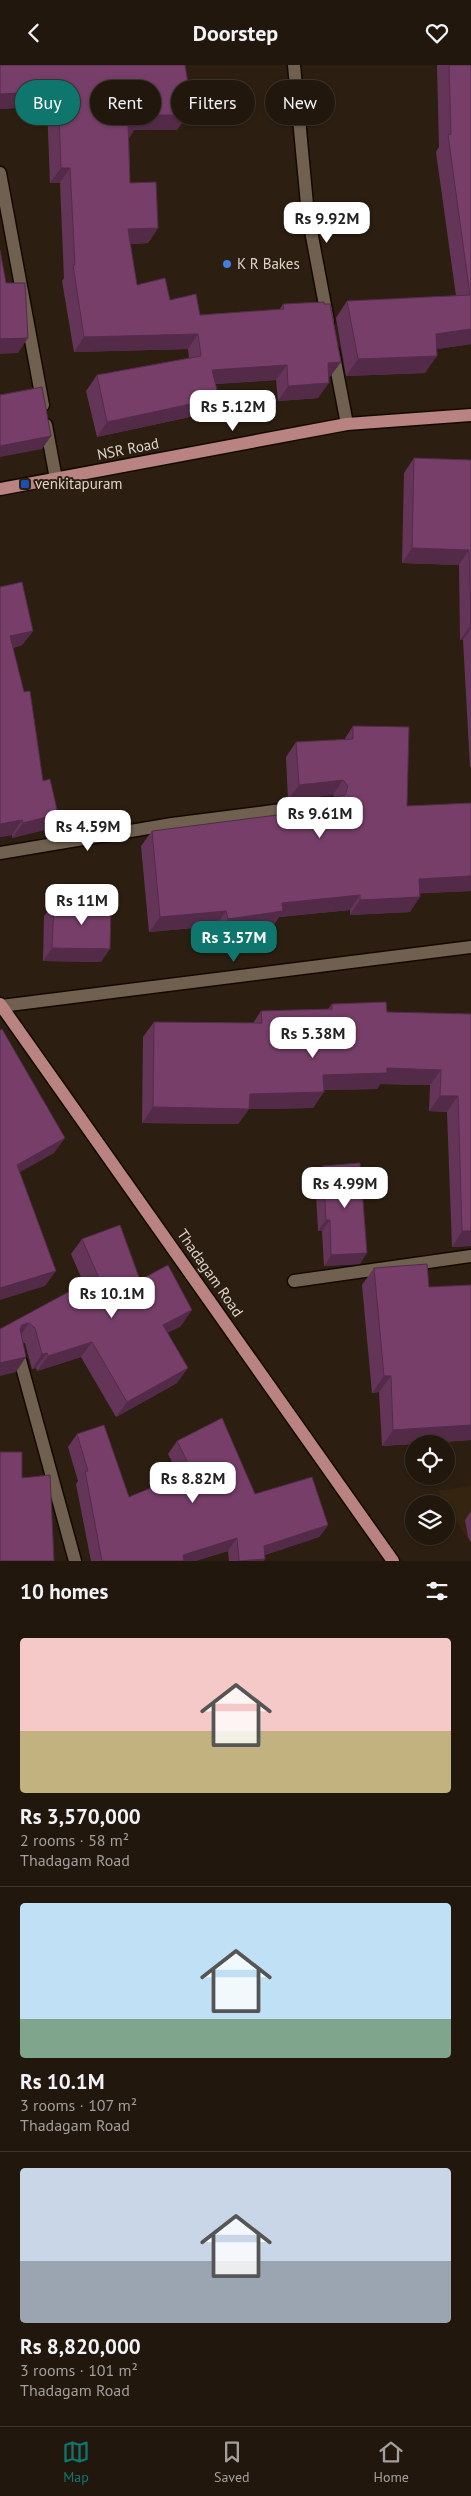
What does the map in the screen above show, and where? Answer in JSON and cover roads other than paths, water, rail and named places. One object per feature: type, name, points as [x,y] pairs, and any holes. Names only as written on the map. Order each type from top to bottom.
[{"type":"main road","name":"NSR Road","points":[[0,489],[347,424],[471,415]]},
{"type":"main road","name":"Thadagam Road","points":[[0,1005],[393,1561]]},
{"type":"street","points":[[294,65],[308,215],[347,424]]},
{"type":"street","points":[[0,173],[56,479]]},
{"type":"street","points":[[0,853],[172,824],[311,806]]},
{"type":"street","points":[[0,1005],[471,947]]},
{"type":"street","points":[[294,1281],[471,1256]]},
{"type":"street","points":[[17,1346],[75,1561]]},
{"type":"place","name":"K R Bakes","points":[[227,264]]},
{"type":"place","name":"venkitapuram","points":[[25,484]]}]
